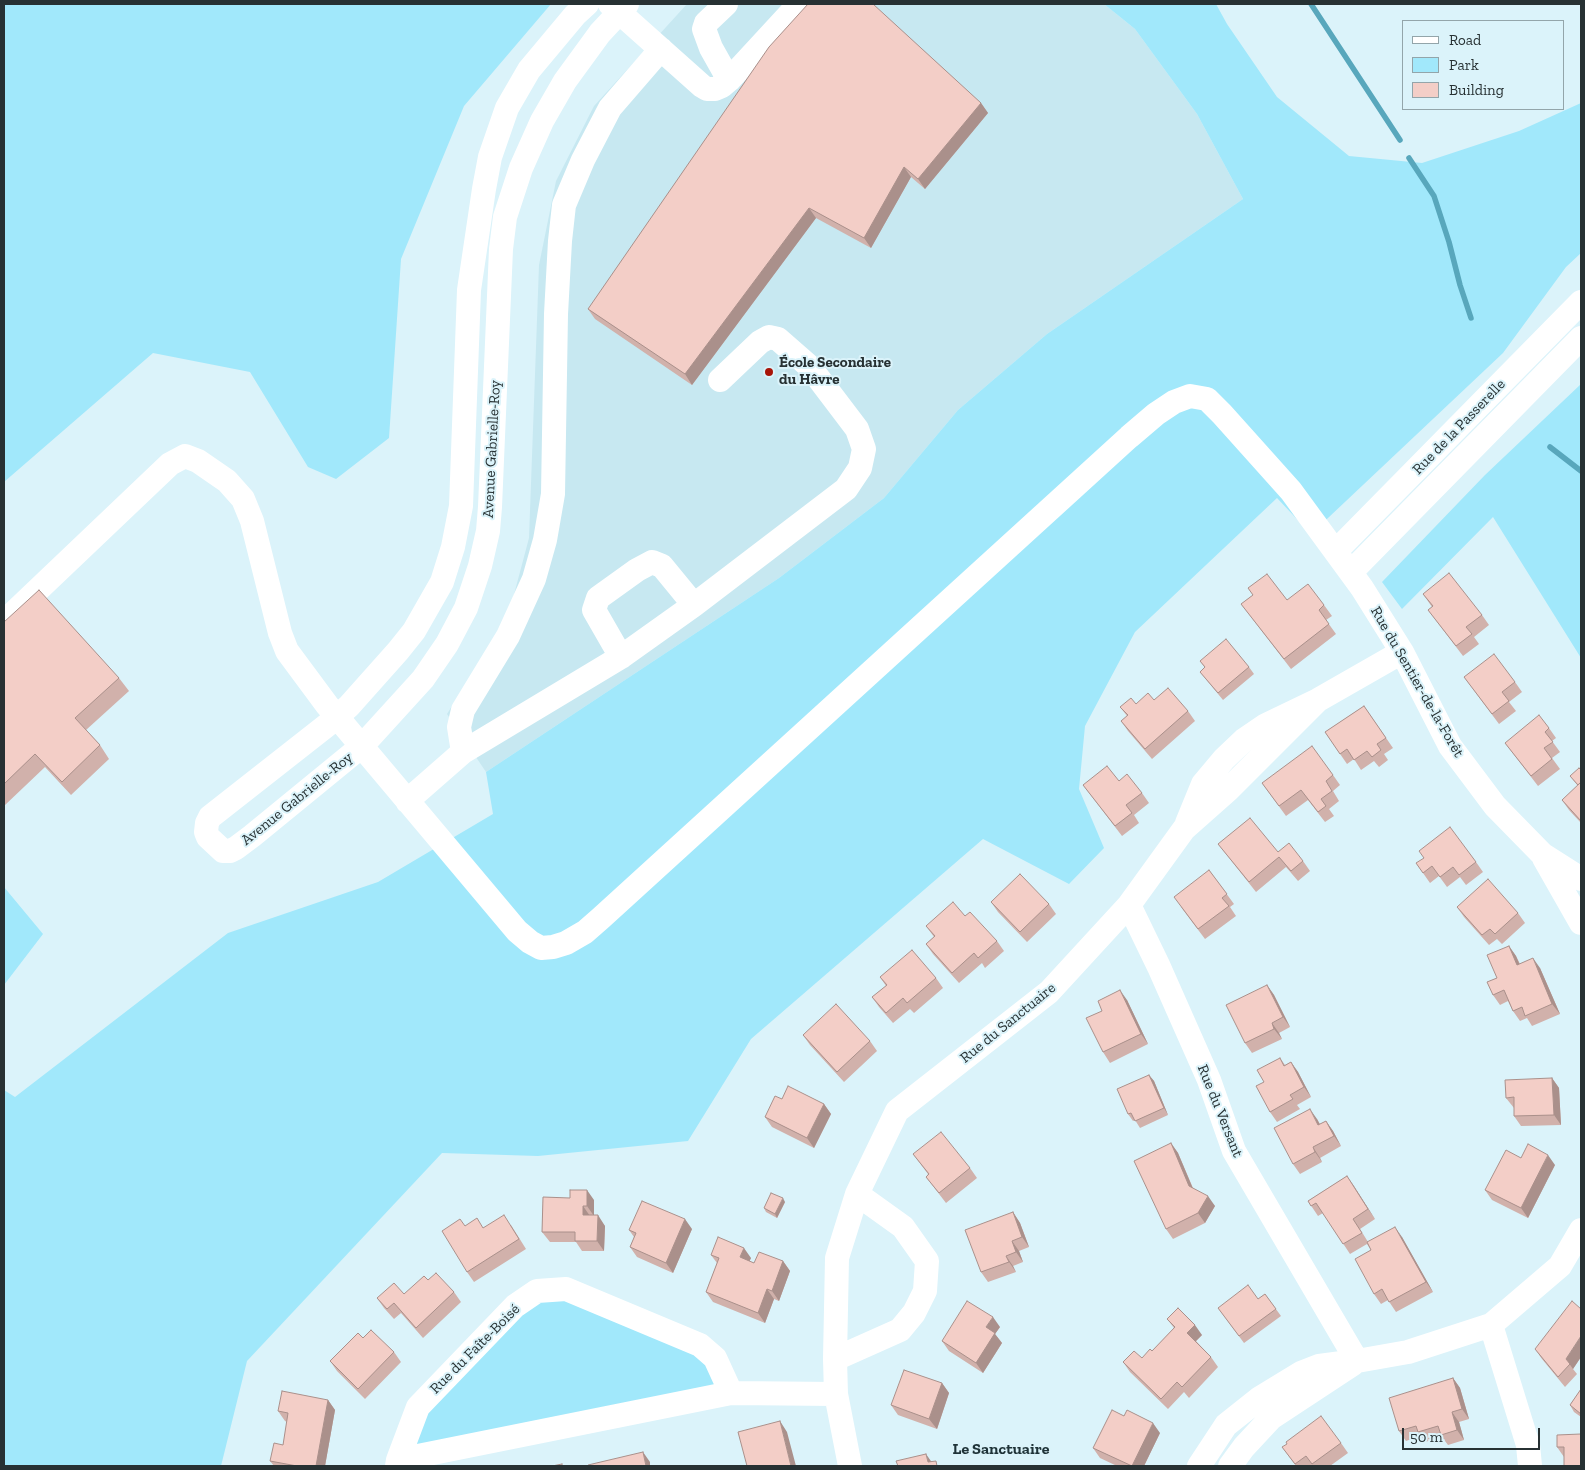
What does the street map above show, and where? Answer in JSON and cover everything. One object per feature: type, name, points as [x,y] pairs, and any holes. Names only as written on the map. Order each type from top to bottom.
[{"type":"street","name":"Avenue Gabrielle-Roy","points":[[587,4],[575,15],[529,70],[507,108],[490,157],[469,290],[458,528],[448,565],[437,591],[414,631],[377,675],[337,717],[216,812],[207,823],[206,832],[208,837],[223,852],[236,848],[252,836],[362,746],[423,679],[447,644],[466,608],[488,531],[501,248],[505,217],[521,168],[542,120],[565,81],[619,6]]},
{"type":"street","points":[[726,4],[706,23],[704,29],[711,48],[729,80]]},
{"type":"street","points":[[619,6],[661,49],[707,89],[715,89],[729,80],[799,4]]},
{"type":"street","points":[[463,752],[459,726],[463,710],[508,636],[534,579],[545,540],[553,494],[556,314],[564,205],[583,160],[610,108],[661,49]]},
{"type":"street","name":"Rue de la Passerelle","points":[[1336,551],[1581,302]]},
{"type":"street","points":[[406,801],[463,752],[621,657],[694,605],[846,489],[860,468],[864,449],[857,430],[810,367],[778,339],[769,336],[760,342],[720,380]]},
{"type":"street","name":"Rue de la Passerelle","points":[[1351,572],[1581,338]]},
{"type":"street","name":"Rue du Sentier-de-la-Forêt","points":[[4,622],[170,464],[185,456],[198,460],[227,481],[243,499],[252,521],[280,632],[287,651],[337,717],[406,801],[517,931],[540,948],[566,943],[584,932],[601,918],[1129,437],[1156,414],[1174,402],[1190,396],[1207,400],[1222,414],[1291,491],[1336,551],[1402,652],[1450,746],[1495,806],[1542,854],[1581,879]]},
{"type":"street","points":[[621,657],[594,610],[598,598],[636,570],[652,562],[662,566],[694,605]]},
{"type":"street","name":"Rue du Sanctuaire","points":[[850,1466],[836,1394],[834,1359],[837,1258],[857,1194],[897,1111],[1049,992],[1129,904],[1184,829],[1228,790],[1318,700],[1402,652]]},
{"type":"street","name":"Rue du Sentier-de-la-Forêt","points":[[1542,854],[1581,923]]},
{"type":"street","name":"Rue du Versant","points":[[1129,904],[1209,1080],[1234,1151],[1357,1361]]},
{"type":"street","points":[[834,1359],[900,1330],[914,1313],[925,1292],[927,1261],[903,1227],[857,1194]]},
{"type":"street","points":[[1199,1466],[1226,1425],[1260,1398],[1301,1373],[1319,1366],[1408,1352],[1491,1325],[1560,1266],[1581,1230]]},
{"type":"street","name":"Rue du Faîte-Boisé","points":[[398,1463],[418,1407],[515,1306],[537,1291],[566,1289],[700,1345],[715,1358],[731,1393]]},
{"type":"street","points":[[1491,1325],[1528,1444],[1530,1466]]},
{"type":"street","points":[[1230,1466],[1244,1447],[1271,1418],[1357,1361]]},
{"type":"street","name":"Rue du Faîte-Boisé","points":[[398,1463],[731,1393],[836,1394]]},
{"type":"shaded area","name":"École Secondaire du Hâvre","points":[[687,4],[1104,4],[1135,29],[1197,114],[1243,199],[1047,334],[958,410],[884,498],[779,578],[486,772],[447,714],[508,617],[529,538],[539,265],[556,181],[594,106]]},
{"type":"green space","points":[[4,4],[551,4],[464,106],[401,259],[389,438],[336,479],[308,467],[250,372],[153,353],[4,482]]},
{"type":"green space","points":[[1104,4],[1216,4],[1227,24],[1277,97],[1349,156],[1422,163],[1519,131],[1581,103],[1581,253],[1566,267],[1503,353],[1311,534],[1277,498],[1135,632],[1085,726],[1079,789],[1104,848],[1069,884],[983,839],[751,1039],[688,1141],[538,1156],[442,1153],[247,1361],[221,1466],[4,1466],[4,1090],[15,1097],[228,933],[378,882],[493,814],[486,772],[779,578],[884,498],[958,410],[1047,334],[1243,199],[1197,114],[1135,29]]},
{"type":"green space","points":[[1581,384],[1581,658],[1493,517],[1402,609],[1382,582],[1485,475]]},
{"type":"green space","points":[[4,887],[43,934],[4,985]]},
{"type":"green space","points":[[537,1291],[700,1345],[731,1393],[398,1460],[418,1407]]},
{"type":"building","points":[[808,4],[873,4],[981,103],[918,179],[904,167],[864,238],[809,208],[685,374],[588,309],[769,47]]},
{"type":"building","points":[[1449,573],[1482,615],[1466,627],[1472,634],[1456,646],[1428,610],[1433,606],[1423,594]]},
{"type":"building","points":[[1267,574],[1287,600],[1308,584],[1324,605],[1319,610],[1329,624],[1284,659],[1241,604],[1253,595],[1248,588]]},
{"type":"building","points":[[39,590],[119,678],[75,718],[100,745],[62,782],[35,754],[4,784],[4,622]]},
{"type":"building","points":[[1226,639],[1249,667],[1218,693],[1200,672],[1205,667],[1200,661]]},
{"type":"building","points":[[1494,654],[1515,682],[1502,692],[1509,701],[1492,714],[1464,677]]},
{"type":"building","points":[[1168,688],[1188,711],[1145,749],[1121,721],[1128,715],[1120,707],[1131,698],[1136,704],[1148,693],[1154,700]]},
{"type":"building","points":[[1364,706],[1386,738],[1377,744],[1381,750],[1372,757],[1367,751],[1354,760],[1347,749],[1340,754],[1325,732]]},
{"type":"building","points":[[1539,715],[1549,728],[1545,732],[1553,742],[1544,748],[1552,759],[1531,776],[1505,743]]},
{"type":"building","points":[[1312,746],[1333,775],[1326,781],[1332,791],[1321,799],[1326,806],[1318,812],[1301,790],[1279,806],[1262,783]]},
{"type":"building","points":[[1107,766],[1119,781],[1127,774],[1142,793],[1126,805],[1132,813],[1115,826],[1083,785]]},
{"type":"building","points":[[1579,768],[1581,770],[1581,782],[1578,785],[1570,776]]},
{"type":"building","points":[[1581,782],[1581,821],[1562,800]]},
{"type":"building","points":[[1250,818],[1278,852],[1289,843],[1303,861],[1291,871],[1279,857],[1249,882],[1218,844]]},
{"type":"building","points":[[1450,827],[1476,862],[1459,875],[1453,867],[1440,877],[1432,866],[1423,873],[1416,863],[1424,858],[1419,851]]},
{"type":"building","points":[[1209,870],[1227,894],[1222,898],[1229,906],[1198,929],[1174,897]]},
{"type":"building","points":[[1020,874],[1049,904],[1020,932],[991,902]]},
{"type":"building","points":[[1488,879],[1518,913],[1495,934],[1490,929],[1482,935],[1457,907]]},
{"type":"building","points":[[953,902],[965,916],[970,912],[997,941],[978,958],[974,953],[952,973],[926,944],[935,936],[926,926]]},
{"type":"building","points":[[1509,946],[1517,965],[1533,958],[1552,1004],[1525,1016],[1522,1007],[1513,1011],[1504,990],[1493,995],[1487,982],[1497,978],[1487,955]]},
{"type":"building","points":[[912,950],[936,978],[907,1003],[903,998],[886,1013],[872,997],[887,985],[880,977]]},
{"type":"building","points":[[1267,985],[1283,1017],[1272,1023],[1274,1029],[1245,1043],[1226,1005]]},
{"type":"building","points":[[1120,990],[1141,1034],[1103,1052],[1086,1018],[1102,1011],[1098,1001]]},
{"type":"building","points":[[836,1004],[870,1041],[837,1072],[803,1035]]},
{"type":"building","points":[[1280,1058],[1284,1066],[1291,1062],[1304,1087],[1290,1095],[1293,1099],[1270,1112],[1256,1086],[1264,1082],[1257,1070]]},
{"type":"building","points":[[1149,1075],[1164,1108],[1135,1121],[1131,1113],[1128,1114],[1117,1089]]},
{"type":"building","points":[[1552,1078],[1554,1115],[1514,1116],[1514,1097],[1506,1098],[1505,1080]]},
{"type":"building","points":[[788,1086],[824,1104],[807,1138],[765,1117],[775,1096],[782,1099]]},
{"type":"building","points":[[1310,1109],[1318,1125],[1326,1121],[1334,1136],[1313,1147],[1315,1152],[1293,1164],[1274,1128]]},
{"type":"building","points":[[941,1132],[970,1168],[939,1193],[926,1177],[929,1174],[913,1154]]},
{"type":"building","points":[[1171,1143],[1189,1186],[1208,1196],[1198,1213],[1166,1229],[1134,1161]]},
{"type":"building","points":[[1528,1144],[1548,1155],[1521,1208],[1485,1190],[1506,1150],[1521,1158]]},
{"type":"building","points":[[1347,1176],[1368,1209],[1353,1219],[1362,1233],[1343,1244],[1316,1203],[1311,1206],[1308,1201]]},
{"type":"building","points":[[570,1190],[587,1190],[587,1206],[583,1206],[583,1215],[598,1215],[597,1241],[575,1241],[575,1232],[542,1232],[543,1197],[570,1198]]},
{"type":"building","points":[[771,1193],[783,1198],[775,1214],[764,1208]]},
{"type":"building","points":[[642,1201],[685,1219],[666,1263],[630,1247],[636,1233],[629,1230]]},
{"type":"building","points":[[1013,1212],[1022,1237],[1012,1241],[1016,1252],[1006,1256],[1009,1262],[981,1272],[965,1230]]},
{"type":"building","points":[[504,1215],[519,1239],[467,1272],[442,1231],[460,1219],[465,1226],[477,1218],[483,1228]]},
{"type":"building","points":[[1395,1227],[1426,1282],[1389,1302],[1382,1289],[1374,1294],[1355,1259],[1371,1250],[1367,1242]]},
{"type":"building","points":[[718,1237],[744,1248],[740,1257],[754,1263],[759,1252],[783,1261],[772,1291],[767,1289],[758,1313],[706,1292],[719,1258],[711,1255]]},
{"type":"building","points":[[436,1273],[454,1292],[416,1328],[394,1303],[387,1309],[377,1298],[394,1283],[404,1294],[424,1276],[428,1280]]},
{"type":"building","points":[[1248,1285],[1258,1299],[1265,1294],[1276,1309],[1239,1336],[1218,1308]]},
{"type":"building","points":[[967,1301],[993,1317],[986,1327],[995,1333],[976,1363],[942,1341]]},
{"type":"building","points":[[1572,1301],[1581,1309],[1581,1336],[1566,1359],[1570,1364],[1558,1377],[1535,1349]]},
{"type":"building","points":[[1178,1308],[1195,1325],[1187,1333],[1211,1357],[1182,1387],[1177,1382],[1161,1399],[1123,1362],[1134,1351],[1142,1358],[1150,1349],[1152,1351],[1175,1327],[1167,1319]]},
{"type":"building","points":[[371,1330],[394,1352],[358,1389],[330,1361],[358,1333],[363,1338]]},
{"type":"building","points":[[904,1370],[942,1383],[929,1419],[891,1405]]},
{"type":"building","points":[[1453,1378],[1462,1409],[1452,1412],[1457,1430],[1441,1435],[1438,1426],[1418,1432],[1416,1426],[1399,1431],[1389,1398]]},
{"type":"building","points":[[1581,1389],[1581,1414],[1570,1405]]},
{"type":"building","points":[[282,1391],[328,1400],[316,1466],[297,1466],[270,1461],[274,1443],[283,1445],[288,1413],[278,1411]]},
{"type":"building","points":[[1112,1410],[1124,1416],[1127,1410],[1153,1423],[1132,1466],[1093,1448]]},
{"type":"building","points":[[1321,1416],[1341,1443],[1312,1464],[1306,1456],[1295,1464],[1282,1447]]},
{"type":"building","points":[[780,1421],[791,1466],[747,1466],[738,1432]]},
{"type":"building","points":[[1581,1434],[1581,1466],[1564,1466],[1564,1447],[1557,1447],[1557,1435]]},
{"type":"building","points":[[643,1452],[646,1466],[588,1466],[588,1465]]},
{"type":"building","points":[[926,1454],[928,1462],[936,1461],[937,1466],[898,1466],[896,1461]]},
{"type":"waterway","points":[[1311,4],[1400,140]]},
{"type":"waterway","points":[[1409,158],[1434,196],[1471,318]]},
{"type":"waterway","points":[[1550,447],[1581,471]]},
{"type":"place","name":"École Secondaire du Hâvre","points":[[769,372]]},
{"type":"district","name":"Le Sanctuaire","points":[[1001,1449]]}]
